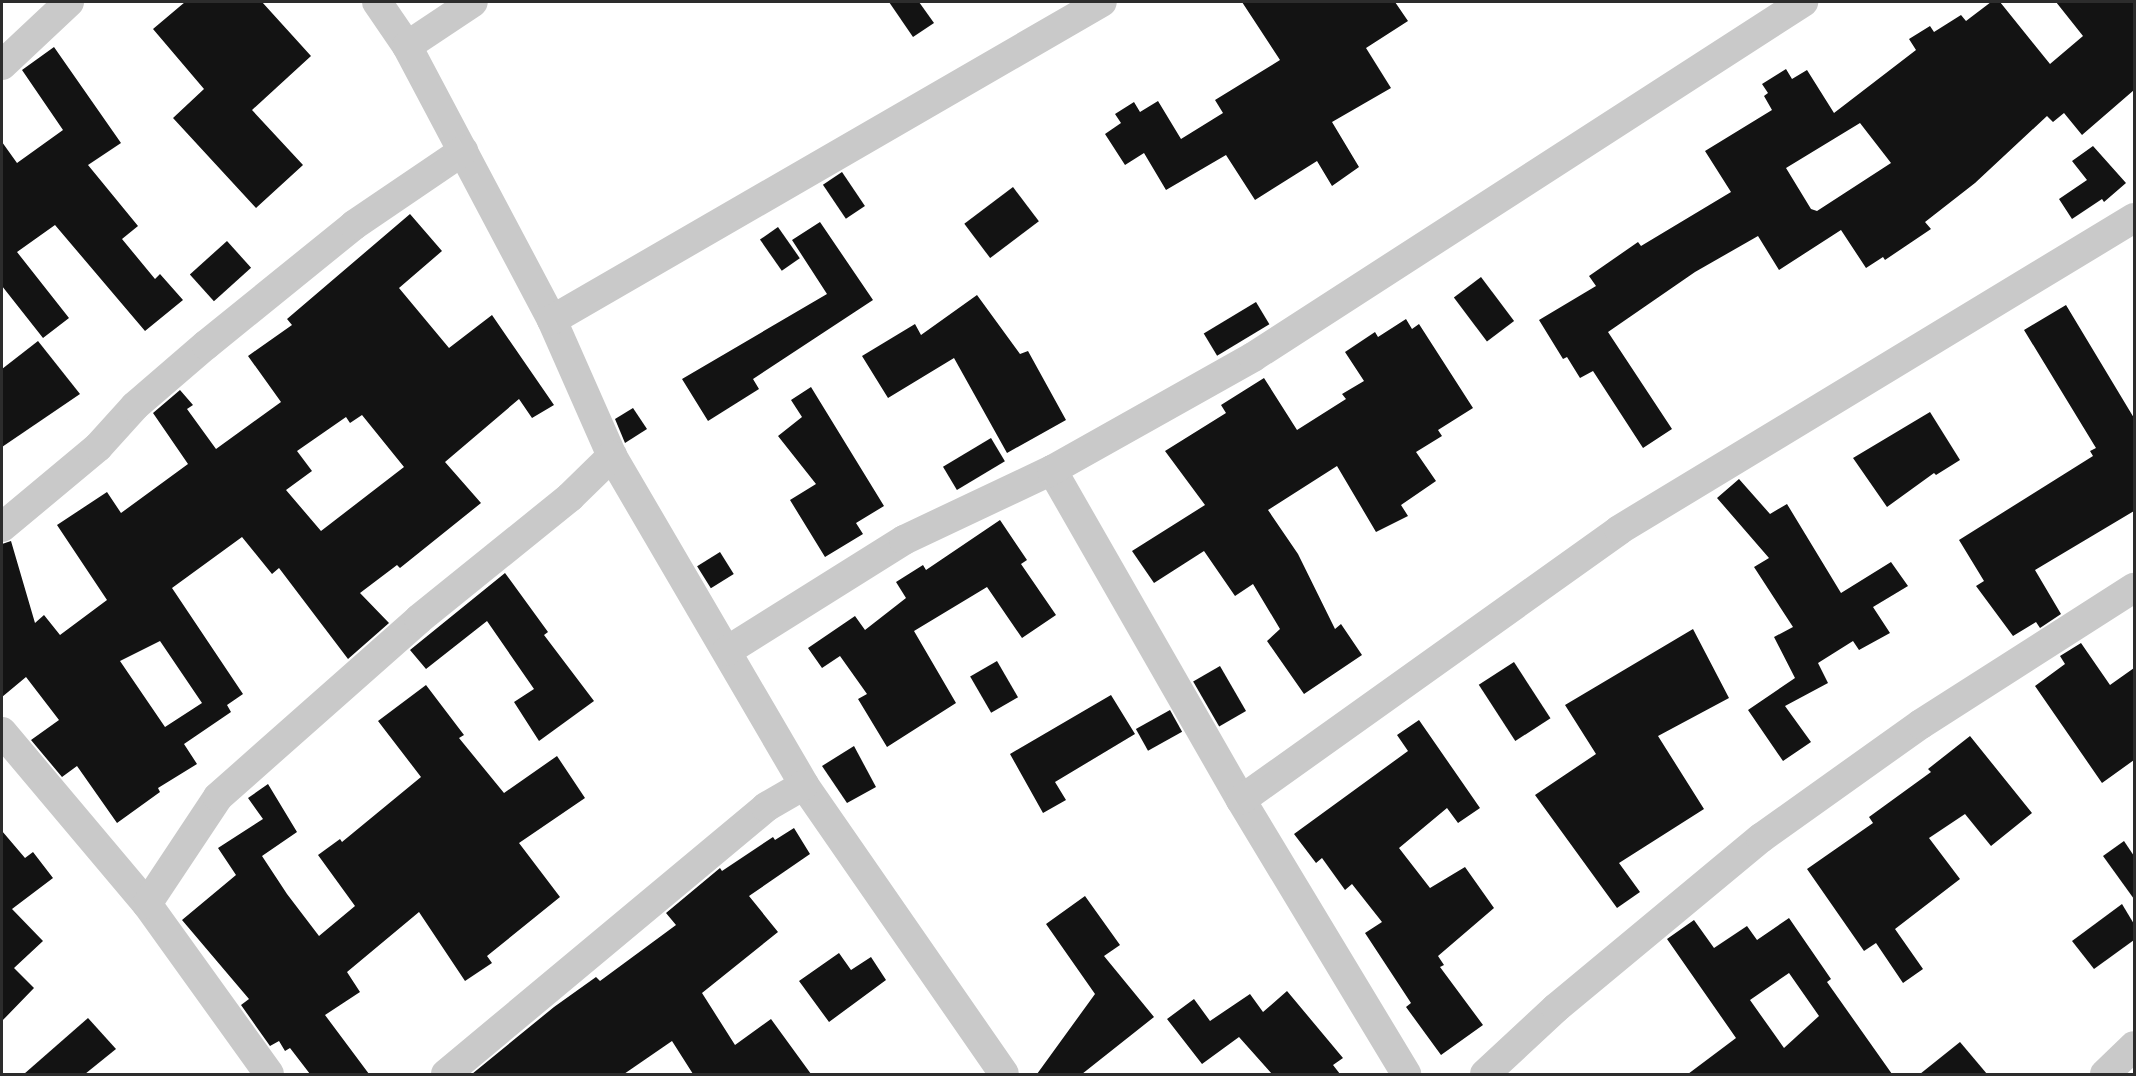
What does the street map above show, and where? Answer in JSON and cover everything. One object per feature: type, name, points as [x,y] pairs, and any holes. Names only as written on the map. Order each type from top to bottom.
[{"type":"street","points":[[2,64],[69,2]]},
{"type":"street","points":[[377,2],[407,46],[552,320],[612,456],[804,785],[997,1072]]},
{"type":"street","points":[[407,46],[473,2]]},
{"type":"street","points":[[552,320],[1102,2]]},
{"type":"street","points":[[727,651],[904,540],[1052,470],[1254,357],[1803,2]]},
{"type":"street","points":[[2,527],[98,447],[135,406],[206,345],[354,225],[463,151]]},
{"type":"street","points":[[1241,800],[1619,530],[2134,218]]},
{"type":"street","points":[[147,904],[218,796],[419,619],[570,497],[612,456]]},
{"type":"street","points":[[1052,470],[1241,800],[1406,1074]]},
{"type":"street","points":[[1485,1074],[1556,1008],[1761,838],[1921,724],[2134,588]]},
{"type":"street","points":[[2,732],[147,904],[269,1074]]},
{"type":"street","points":[[446,1074],[766,807],[804,785]]},
{"type":"street","points":[[2105,1074],[2134,1046]]},
{"type":"building","points":[[185,2],[262,2],[311,56],[252,110],[303,165],[256,208],[173,118],[204,89],[153,29]]},
{"type":"building","points":[[889,2],[919,2],[934,23],[913,37]]},
{"type":"building","points":[[1242,2],[1395,2],[1408,21],[1366,48],[1391,88],[1332,122],[1359,167],[1332,186],[1317,161],[1255,200],[1226,155],[1166,190],[1144,153],[1125,165],[1105,134],[1121,123],[1115,114],[1134,102],[1140,112],[1158,101],[1181,139],[1223,113],[1215,100],[1280,60]]},
{"type":"building","points":[[1991,2],[2000,2],[2050,64],[2083,36],[2056,2],[2134,2],[2134,90],[2082,135],[2064,113],[2053,122],[2047,116],[1975,183],[1925,222],[1931,229],[1885,260],[1883,257],[1866,268],[1841,230],[1779,270],[1758,236],[1695,272],[1608,332],[1672,429],[1643,448],[1593,371],[1580,378],[1567,357],[1563,359],[1539,320],[1596,286],[1589,276],[1638,242],[1641,246],[1731,192],[1705,151],[1772,110],[1764,96],[1768,93],[1762,84],[1786,69],[1792,79],[1807,70],[1834,113],[1916,50],[1909,39],[1930,26],[1934,32],[1961,15],[1966,21]],"holes":[[[1860,123],[1891,163],[1817,211],[1811,209],[1786,168]]]},
{"type":"building","points":[[54,47],[121,143],[88,165],[138,226],[122,239],[155,279],[160,274],[183,300],[145,331],[55,225],[17,252],[69,318],[43,338],[2,286],[2,142],[17,163],[63,130],[22,70]]},
{"type":"building","points":[[2093,146],[2126,183],[2104,202],[2102,199],[2072,219],[2059,199],[2087,180],[2072,161]]},
{"type":"building","points":[[842,172],[865,206],[846,219],[823,185]]},
{"type":"building","points":[[1013,187],[1039,221],[990,258],[964,224]]},
{"type":"building","points":[[410,214],[442,251],[399,288],[449,348],[492,315],[554,405],[532,418],[519,399],[445,462],[481,503],[400,568],[397,565],[360,593],[389,623],[348,659],[279,568],[272,574],[242,537],[172,588],[243,694],[227,705],[231,712],[184,744],[197,764],[158,788],[160,792],[117,823],[77,766],[62,777],[31,740],[59,720],[26,677],[2,697],[2,544],[11,541],[35,623],[44,615],[60,635],[107,600],[57,525],[107,492],[121,513],[188,464],[153,413],[180,390],[193,405],[187,409],[216,449],[281,402],[248,356],[292,325],[287,319]],"holes":[[[362,415],[404,467],[321,531],[286,490],[312,471],[297,451],[346,417],[350,423]],[[160,641],[202,703],[165,727],[120,661]]]},
{"type":"building","points":[[820,222],[873,300],[753,379],[759,389],[708,421],[682,379],[827,294],[792,240]]},
{"type":"building","points":[[778,227],[800,258],[782,271],[760,240]]},
{"type":"building","points":[[227,241],[251,268],[214,301],[190,274]]},
{"type":"building","points":[[1481,277],[1514,321],[1487,341],[1454,297]]},
{"type":"building","points":[[977,295],[1020,354],[1028,351],[1066,420],[1007,453],[954,358],[888,398],[862,356],[915,324],[921,335]]},
{"type":"building","points":[[1256,302],[1269,324],[1217,356],[1204,333]]},
{"type":"building","points":[[2066,305],[2134,418],[2134,511],[2035,570],[2061,614],[2040,628],[2036,622],[2013,636],[1976,586],[1984,581],[1959,540],[2093,456],[2090,451],[2096,448],[2024,330]]},
{"type":"building","points":[[1406,319],[1412,329],[1419,324],[1473,408],[1438,430],[1442,436],[1416,452],[1436,481],[1401,505],[1408,516],[1376,532],[1337,466],[1268,510],[1298,554],[1335,629],[1341,624],[1362,655],[1304,694],[1267,641],[1280,629],[1253,584],[1235,596],[1204,551],[1154,583],[1132,551],[1205,505],[1165,451],[1226,413],[1221,405],[1264,378],[1297,430],[1346,399],[1342,394],[1364,381],[1345,352],[1375,332],[1378,337]]},
{"type":"building","points":[[38,341],[80,394],[2,447],[2,369]]},
{"type":"building","points":[[811,387],[884,506],[856,523],[863,534],[825,557],[790,500],[816,484],[778,436],[802,417],[791,400]]},
{"type":"building","points":[[633,408],[647,429],[625,443],[615,419]]},
{"type":"building","points":[[1930,412],[1960,460],[1936,475],[1934,473],[1887,507],[1853,458]]},
{"type":"building","points":[[991,438],[1005,461],[957,490],[943,467]]},
{"type":"building","points":[[1739,479],[1770,514],[1787,504],[1841,593],[1891,562],[1908,586],[1873,607],[1890,633],[1859,650],[1853,641],[1818,663],[1828,683],[1785,706],[1811,742],[1783,761],[1748,710],[1795,678],[1774,637],[1793,627],[1754,567],[1769,558],[1717,498]]},
{"type":"building","points":[[1000,520],[1027,560],[1021,564],[1056,615],[1022,638],[987,587],[914,631],[956,703],[887,747],[858,699],[867,694],[840,656],[822,668],[808,648],[855,616],[865,630],[906,598],[896,582],[923,565],[926,570]]},
{"type":"building","points":[[720,552],[734,574],[711,588],[697,566]]},
{"type":"building","points":[[505,573],[548,632],[544,635],[594,701],[539,741],[514,702],[534,689],[487,621],[426,669],[410,650]]},
{"type":"building","points":[[1693,629],[1729,698],[1658,736],[1704,809],[1619,863],[1640,892],[1617,908],[1535,795],[1596,754],[1565,705]]},
{"type":"building","points":[[2081,643],[2110,685],[2134,668],[2134,760],[2102,783],[2035,686],[2065,664],[2060,656]]},
{"type":"building","points":[[997,661],[1018,697],[991,713],[970,676]]},
{"type":"building","points":[[1514,662],[1550,718],[1515,741],[1479,685]]},
{"type":"building","points":[[1220,666],[1246,711],[1219,727],[1193,682]]},
{"type":"building","points":[[426,685],[464,735],[459,738],[504,793],[557,756],[585,798],[519,843],[560,897],[487,956],[492,963],[465,981],[419,912],[347,972],[360,992],[325,1015],[369,1074],[310,1074],[290,1048],[285,1051],[279,1041],[270,1046],[241,1005],[249,999],[182,920],[236,875],[218,848],[263,819],[248,798],[268,784],[297,832],[262,856],[287,894],[319,936],[355,906],[318,855],[340,839],[342,842],[421,777],[378,721]]},
{"type":"building","points":[[1111,695],[1135,734],[1055,782],[1066,800],[1043,813],[1010,754]]},
{"type":"building","points":[[1170,710],[1182,732],[1148,751],[1136,729]]},
{"type":"building","points":[[1419,720],[1480,808],[1458,823],[1447,808],[1399,848],[1430,888],[1465,867],[1494,908],[1438,956],[1444,965],[1440,967],[1483,1025],[1441,1055],[1406,1007],[1411,1003],[1365,933],[1382,922],[1352,884],[1345,890],[1322,858],[1316,863],[1294,834],[1408,751],[1397,735]]},
{"type":"building","points":[[1970,736],[2032,813],[1991,846],[1965,814],[1929,838],[1960,879],[1895,929],[1923,969],[1903,983],[1876,943],[1864,951],[1807,869],[1873,823],[1869,817],[1931,772],[1928,769]]},
{"type":"building","points":[[854,746],[876,787],[847,803],[822,766]]},
{"type":"building","points":[[794,828],[810,854],[749,896],[778,932],[702,993],[735,1045],[771,1019],[811,1074],[693,1074],[672,1041],[624,1074],[472,1074],[554,1007],[596,977],[600,981],[676,925],[666,913],[720,868],[722,871],[773,837],[775,840]]},
{"type":"building","points":[[2,831],[25,858],[33,852],[53,878],[12,909],[43,941],[14,968],[34,988],[2,1021]]},
{"type":"building","points":[[2124,841],[2134,856],[2134,899],[2103,856]]},
{"type":"building","points":[[1085,896],[1120,945],[1104,956],[1154,1017],[1082,1074],[1037,1074],[1095,994],[1046,924]]},
{"type":"building","points":[[2122,904],[2134,924],[2134,940],[2094,969],[2072,941]]},
{"type":"building","points":[[1789,918],[1831,979],[1827,982],[1892,1074],[1688,1074],[1736,1038],[1667,939],[1694,920],[1714,948],[1747,926],[1757,940]],"holes":[[[1789,973],[1819,1016],[1784,1048],[1750,1000]]]},
{"type":"building","points":[[839,953],[851,970],[871,957],[886,980],[829,1022],[799,981]]},
{"type":"building","points":[[1287,991],[1343,1058],[1333,1065],[1340,1074],[1272,1074],[1239,1037],[1202,1064],[1167,1019],[1194,999],[1210,1021],[1250,994],[1263,1012]]},
{"type":"building","points":[[88,1018],[116,1049],[85,1074],[24,1074]]},
{"type":"building","points":[[1960,1042],[1987,1074],[1920,1074]]}]
